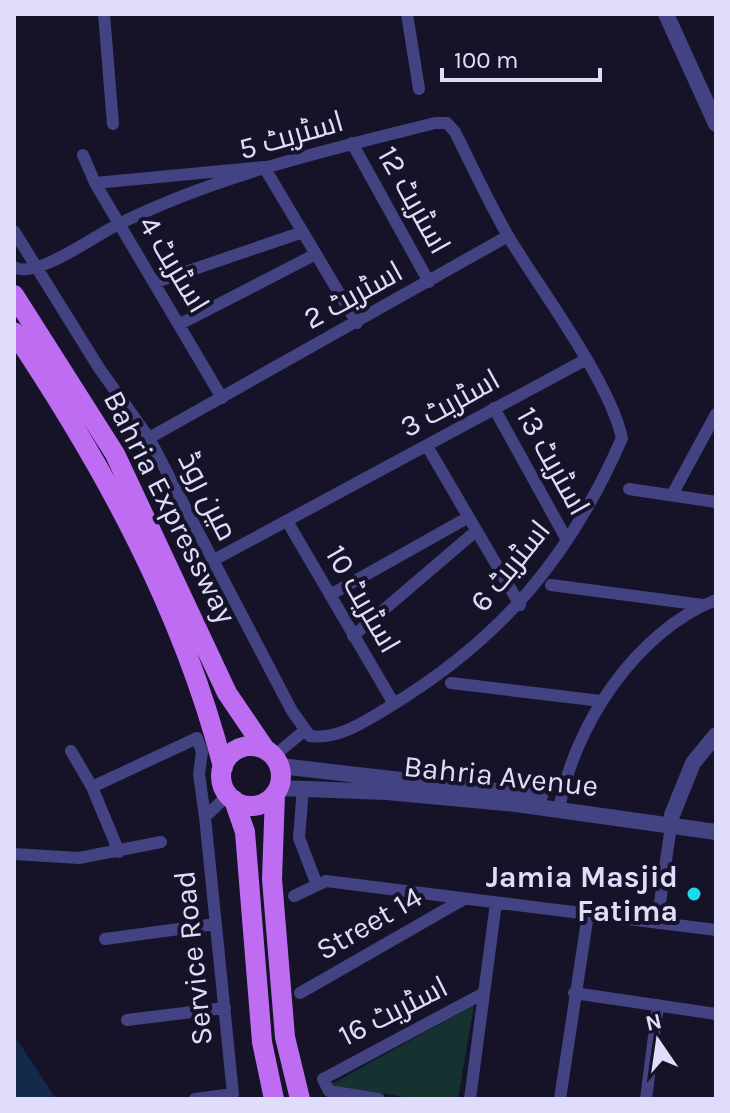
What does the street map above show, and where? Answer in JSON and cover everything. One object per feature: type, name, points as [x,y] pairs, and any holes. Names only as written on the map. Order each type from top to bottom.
[{"type":"main road","name":"Bahria Expressway","points":[[14,295],[115,454],[227,693],[273,757]]},
{"type":"main road","name":"Bahria Expressway","points":[[14,332],[70,415],[120,507],[165,603],[204,703],[223,767]]},
{"type":"main road","points":[[274,1099],[262,1042],[245,832],[222,781],[223,767],[235,750],[245,746],[273,757],[277,791],[272,879],[285,1037],[300,1099]]},
{"type":"main road","points":[[231,797],[256,805],[277,791]]},
{"type":"street","points":[[104,14],[113,124]]},
{"type":"street","points":[[407,14],[419,89]]},
{"type":"street","points":[[666,14],[716,124]]},
{"type":"street","name":"اسٹریٹ 5","points":[[37,268],[119,223],[264,167],[435,123],[447,123],[455,132],[508,236]]},
{"type":"street","name":"اسٹریٹ 12","points":[[352,143],[429,282]]},
{"type":"street","name":"اسٹریٹ 4","points":[[83,155],[95,183],[222,398]]},
{"type":"street","points":[[95,183],[264,167],[357,323]]},
{"type":"street","name":"مین روڈ","points":[[14,231],[99,368],[149,438],[292,711],[305,730]]},
{"type":"street","points":[[156,282],[303,232]]},
{"type":"street","points":[[508,236],[585,360]]},
{"type":"street","name":"اسٹریٹ 2","points":[[149,438],[508,236]]},
{"type":"street","points":[[180,324],[316,254]]},
{"type":"street","points":[[14,267],[37,268]]},
{"type":"street","name":"اسٹریٹ 3","points":[[212,561],[585,360]]},
{"type":"street","name":"اسٹریٹ 6","points":[[305,730],[310,736],[325,738],[357,726],[462,659],[520,605],[567,540],[622,438],[585,360]]},
{"type":"street","name":"اسٹریٹ 13","points":[[494,408],[567,540]]},
{"type":"street","points":[[672,495],[716,414]]},
{"type":"street","points":[[427,446],[520,605]]},
{"type":"street","points":[[629,489],[716,502]]},
{"type":"street","points":[[330,595],[467,518]]},
{"type":"street","name":"اسٹریٹ 10","points":[[287,521],[394,704]]},
{"type":"street","points":[[353,636],[476,531]]},
{"type":"street","points":[[551,585],[710,603]]},
{"type":"street","points":[[560,804],[601,701],[652,639],[710,603]]},
{"type":"street","points":[[451,683],[601,701]]},
{"type":"street","points":[[273,757],[305,730]]},
{"type":"street","points":[[657,923],[672,820],[693,763],[716,735]]},
{"type":"street","name":"Service Road","points":[[92,787],[197,738],[202,752],[199,774],[233,1094],[195,1099]]},
{"type":"street","points":[[71,751],[92,787],[119,852]]},
{"type":"street","name":"Bahria Avenue","points":[[273,757],[560,804],[672,820],[716,822]]},
{"type":"street","points":[[303,788],[299,838],[317,885]]},
{"type":"street","name":"Bahria Avenue","points":[[277,791],[303,788],[560,804]]},
{"type":"street","points":[[205,817],[231,797]]},
{"type":"street","name":"Bahria Avenue","points":[[672,820],[716,832]]},
{"type":"street","points":[[14,854],[79,858],[161,842]]},
{"type":"street","points":[[294,896],[326,881],[716,930]]},
{"type":"street","name":"Street 14","points":[[300,993],[464,899]]},
{"type":"street","points":[[470,1099],[496,903]]},
{"type":"street","points":[[560,1099],[588,914]]},
{"type":"street","points":[[105,939],[216,924]]},
{"type":"street","name":"اسٹریٹ 16","points":[[379,1099],[329,1091],[324,1083],[325,1075],[484,993]]},
{"type":"street","points":[[574,993],[716,1014]]},
{"type":"street","points":[[646,1099],[658,1005]]},
{"type":"street","points":[[127,1020],[225,1008]]},
{"type":"green space","points":[[474,1005],[458,1099],[417,1099],[330,1085]]},
{"type":"water","points":[[14,1035],[56,1099],[14,1099]]},
{"type":"place","name":"Jamia Masjid Fatima","points":[[694,894]]}]
